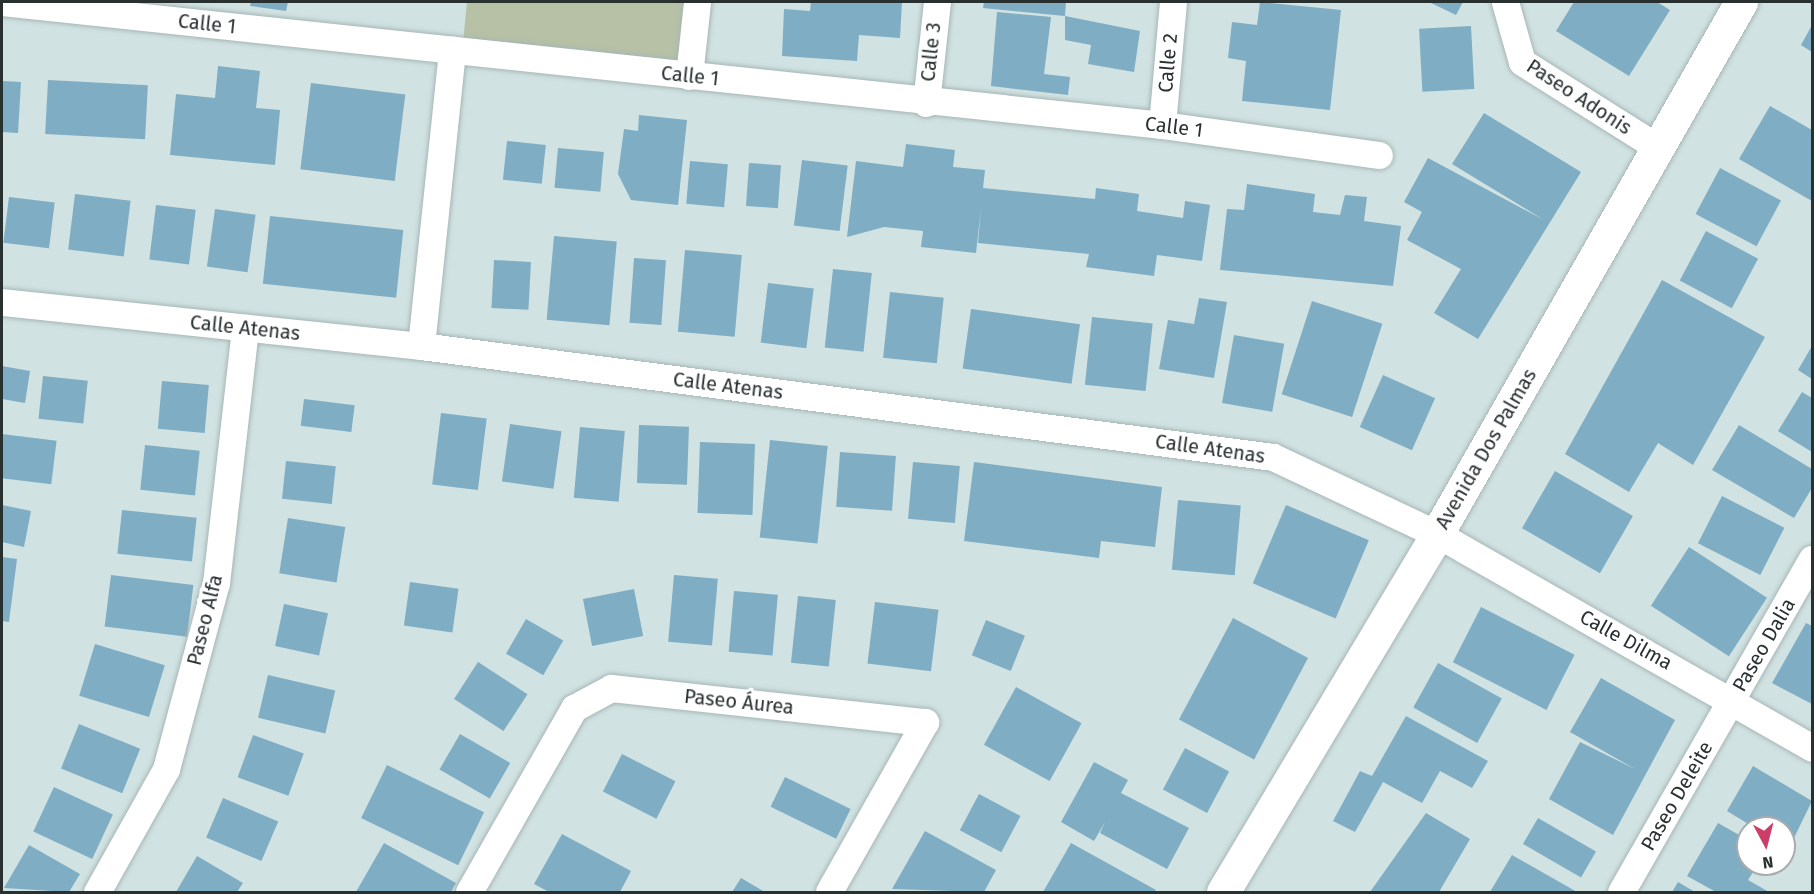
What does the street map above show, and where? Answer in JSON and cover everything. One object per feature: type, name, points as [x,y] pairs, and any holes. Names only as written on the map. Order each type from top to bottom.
[{"type":"street","name":"Calle 1","points":[[2,2],[926,103],[1162,125],[1379,155]]},
{"type":"street","points":[[689,76],[696,2]]},
{"type":"street","name":"Calle 3","points":[[926,103],[936,2]]},
{"type":"street","name":"Calle 2","points":[[1162,125],[1173,2]]},
{"type":"street","name":"Paseo Adonis","points":[[1505,2],[1522,62],[1657,147]]},
{"type":"street","name":"Avenida Dos Palmas","points":[[1223,892],[1437,534],[1741,2]]},
{"type":"street","points":[[421,346],[452,50]]},
{"type":"street","name":"Calle Atenas","points":[[2,302],[421,346],[1273,457],[1437,534]]},
{"type":"street","name":"Paseo Alfa","points":[[98,892],[166,770],[216,583],[245,328]]},
{"type":"street","name":"Calle Dilma","points":[[1437,534],[1732,700],[1812,748]]},
{"type":"street","name":"Paseo Dalia","points":[[1732,700],[1812,559]]},
{"type":"street","name":"Paseo Áurea","points":[[469,892],[574,708],[611,688],[926,722],[829,892]]},
{"type":"street","name":"Paseo Deleite","points":[[1621,892],[1732,700]]},
{"type":"green space","points":[[467,2],[685,2],[679,65],[463,42]]},
{"type":"building","points":[[251,2],[288,2],[286,11],[250,6]]},
{"type":"building","points":[[811,2],[902,2],[900,38],[859,35],[857,61],[782,56],[784,9],[810,11]]},
{"type":"building","points":[[984,2],[1066,2],[1065,16],[983,8]]},
{"type":"building","points":[[1260,2],[1341,10],[1330,110],[1242,101],[1246,61],[1228,58],[1232,22],[1257,25]]},
{"type":"building","points":[[1429,2],[1463,2],[1456,15]]},
{"type":"building","points":[[1574,2],[1657,2],[1670,10],[1629,76],[1556,31]]},
{"type":"building","points":[[997,12],[1051,17],[1044,74],[1070,77],[1068,95],[991,86]]},
{"type":"building","points":[[1065,16],[1140,31],[1134,72],[1088,64],[1091,45],[1065,40]]},
{"type":"building","points":[[1812,25],[1812,52],[1801,45]]},
{"type":"building","points":[[1471,26],[1474,89],[1422,92],[1419,29]]},
{"type":"building","points":[[218,66],[260,71],[256,108],[280,110],[275,165],[170,155],[176,94],[215,98]]},
{"type":"building","points":[[48,80],[148,85],[145,139],[45,134]]},
{"type":"building","points":[[2,81],[21,82],[18,133],[2,132]]},
{"type":"building","points":[[311,83],[405,95],[395,181],[300,169]]},
{"type":"building","points":[[1770,106],[1812,130],[1812,201],[1739,159]]},
{"type":"building","points":[[1484,113],[1581,172],[1478,339],[1434,313],[1461,269],[1407,240],[1422,212],[1404,202],[1428,158],[1544,220],[1452,164]]},
{"type":"building","points":[[639,115],[687,120],[678,205],[631,200],[618,174],[624,129],[638,131]]},
{"type":"building","points":[[507,141],[546,145],[542,184],[503,180]]},
{"type":"building","points":[[906,144],[955,150],[953,167],[985,170],[983,188],[1095,199],[1096,188],[1139,194],[1137,211],[1183,218],[1185,201],[1210,205],[1202,261],[1157,255],[1154,276],[1086,267],[1089,254],[978,243],[981,208],[976,253],[921,247],[923,231],[884,227],[847,237],[856,161],[903,167]]},
{"type":"building","points":[[558,148],[604,152],[600,192],[555,188]]},
{"type":"building","points":[[802,160],[848,166],[840,231],[794,226]]},
{"type":"building","points":[[690,161],[728,164],[724,207],[686,204]]},
{"type":"building","points":[[749,163],[781,165],[778,208],[746,206]]},
{"type":"building","points":[[1720,168],[1781,200],[1757,246],[1696,214]]},
{"type":"building","points":[[1247,184],[1315,194],[1313,212],[1340,215],[1345,195],[1367,197],[1364,221],[1401,226],[1393,286],[1220,270],[1227,209],[1244,210]]},
{"type":"building","points":[[75,194],[131,201],[124,256],[68,250]]},
{"type":"building","points":[[9,197],[55,203],[49,248],[3,243]]},
{"type":"building","points":[[156,205],[196,210],[189,264],[149,260]]},
{"type":"building","points":[[215,209],[256,215],[248,272],[207,266]]},
{"type":"building","points":[[270,216],[403,230],[396,298],[263,284]]},
{"type":"building","points":[[1706,231],[1758,259],[1732,308],[1680,280]]},
{"type":"building","points":[[554,236],[617,241],[609,325],[547,320]]},
{"type":"building","points":[[685,250],[742,255],[735,337],[678,332]]},
{"type":"building","points":[[634,258],[666,260],[661,325],[629,323]]},
{"type":"building","points":[[494,260],[531,262],[528,310],[491,308]]},
{"type":"building","points":[[833,269],[872,273],[864,352],[825,348]]},
{"type":"building","points":[[1662,280],[1765,337],[1693,465],[1658,443],[1629,492],[1565,454]]},
{"type":"building","points":[[768,283],[814,289],[806,348],[761,343]]},
{"type":"building","points":[[890,292],[944,298],[937,363],[883,358]]},
{"type":"building","points":[[1199,298],[1227,302],[1214,378],[1159,369],[1168,320],[1194,324]]},
{"type":"building","points":[[1312,301],[1382,324],[1352,417],[1282,394]]},
{"type":"building","points":[[971,309],[1080,324],[1072,384],[963,368]]},
{"type":"building","points":[[1092,317],[1153,323],[1146,391],[1085,385]]},
{"type":"building","points":[[1234,335],[1284,344],[1272,412],[1222,403]]},
{"type":"building","points":[[1812,346],[1812,379],[1798,370]]},
{"type":"building","points":[[2,366],[30,371],[25,403],[2,399]]},
{"type":"building","points":[[1383,375],[1435,398],[1412,450],[1360,427]]},
{"type":"building","points":[[43,376],[88,381],[83,423],[39,419]]},
{"type":"building","points":[[162,381],[209,385],[205,433],[158,429]]},
{"type":"building","points":[[1802,392],[1812,398],[1812,452],[1778,431]]},
{"type":"building","points":[[304,399],[355,405],[351,432],[301,426]]},
{"type":"building","points":[[441,413],[487,419],[478,490],[432,484]]},
{"type":"building","points":[[510,424],[561,431],[553,489],[502,481]]},
{"type":"building","points":[[639,425],[689,427],[687,485],[637,483]]},
{"type":"building","points":[[1739,425],[1812,469],[1812,488],[1794,518],[1712,470]]},
{"type":"building","points":[[580,427],[625,431],[619,502],[574,498]]},
{"type":"building","points":[[2,434],[57,441],[51,484],[2,478]]},
{"type":"building","points":[[770,440],[828,446],[817,544],[760,537]]},
{"type":"building","points":[[700,442],[755,444],[752,515],[698,513]]},
{"type":"building","points":[[145,445],[200,451],[195,496],[140,490]]},
{"type":"building","points":[[840,452],[896,456],[892,511],[836,507]]},
{"type":"building","points":[[286,461],[336,466],[332,504],[282,499]]},
{"type":"building","points":[[913,462],[960,466],[955,523],[908,519]]},
{"type":"building","points":[[974,462],[1162,487],[1155,547],[1101,541],[1099,558],[964,541]]},
{"type":"building","points":[[1555,471],[1633,516],[1600,573],[1522,528]]},
{"type":"building","points":[[1722,496],[1784,528],[1760,575],[1698,543]]},
{"type":"building","points":[[1178,500],[1241,505],[1235,575],[1172,570]]},
{"type":"building","points":[[2,505],[31,511],[24,547],[2,542]]},
{"type":"building","points":[[1286,505],[1369,540],[1336,618],[1253,583]]},
{"type":"building","points":[[122,510],[197,518],[192,562],[117,554]]},
{"type":"building","points":[[288,518],[345,527],[337,582],[279,573]]},
{"type":"building","points":[[1689,547],[1767,598],[1729,656],[1651,606]]},
{"type":"building","points":[[2,557],[17,559],[9,622],[2,621]]},
{"type":"building","points":[[111,575],[193,585],[187,637],[105,627]]},
{"type":"building","points":[[674,575],[718,579],[712,646],[668,642]]},
{"type":"building","points":[[410,582],[459,589],[452,632],[404,626]]},
{"type":"building","points":[[634,589],[643,636],[592,646],[583,599]]},
{"type":"building","points":[[734,591],[778,595],[773,656],[729,652]]},
{"type":"building","points":[[798,596],[836,600],[829,667],[791,663]]},
{"type":"building","points":[[875,602],[939,610],[931,671],[867,664]]},
{"type":"building","points":[[284,604],[328,613],[319,655],[275,646]]},
{"type":"building","points":[[1481,607],[1575,655],[1546,710],[1453,662]]},
{"type":"building","points":[[1233,618],[1308,658],[1254,759],[1179,720]]},
{"type":"building","points":[[526,619],[563,640],[543,675],[506,654]]},
{"type":"building","points":[[986,620],[1025,636],[1011,671],[972,655]]},
{"type":"building","points":[[1806,623],[1812,626],[1812,704],[1772,683]]},
{"type":"building","points":[[95,644],[165,665],[149,717],[79,696]]},
{"type":"building","points":[[478,662],[527,694],[504,731],[454,699]]},
{"type":"building","points":[[1438,663],[1502,698],[1477,743],[1413,708]]},
{"type":"building","points":[[268,675],[335,691],[325,733],[258,718]]},
{"type":"building","points":[[1601,678],[1675,720],[1613,835],[1549,799],[1580,742],[1635,769],[1570,732]]},
{"type":"building","points":[[1016,687],[1082,723],[1050,781],[984,745]]},
{"type":"building","points":[[1406,716],[1488,761],[1472,788],[1440,771],[1422,803],[1383,782],[1355,832],[1333,821],[1360,771],[1372,776]]},
{"type":"building","points":[[79,724],[140,749],[122,793],[61,769]]},
{"type":"building","points":[[460,734],[510,763],[490,799],[440,770]]},
{"type":"building","points":[[253,735],[304,753],[288,796],[238,777]]},
{"type":"building","points":[[1185,748],[1229,771],[1207,813],[1163,789]]},
{"type":"building","points":[[622,754],[675,781],[656,819],[603,791]]},
{"type":"building","points":[[1094,762],[1128,780],[1121,793],[1189,828],[1167,869],[1100,833],[1105,822],[1094,841],[1061,822]]},
{"type":"building","points":[[387,765],[484,812],[458,865],[361,818]]},
{"type":"building","points":[[1753,766],[1812,801],[1796,834],[1796,816],[1736,816],[1727,811]]},
{"type":"building","points":[[785,777],[851,809],[836,839],[771,807]]},
{"type":"building","points":[[54,787],[113,814],[92,859],[33,831]]},
{"type":"building","points":[[979,794],[1020,816],[1001,852],[960,830]]},
{"type":"building","points":[[223,798],[278,821],[261,861],[206,838]]},
{"type":"building","points":[[1426,813],[1470,839],[1439,892],[1370,892]]},
{"type":"building","points":[[1538,818],[1596,852],[1581,877],[1523,844]]},
{"type":"building","points":[[1718,823],[1736,833],[1736,876],[1750,876],[1748,880],[1769,892],[1716,892],[1687,876]]},
{"type":"building","points":[[925,831],[996,870],[984,892],[892,889]]},
{"type":"building","points":[[562,834],[631,871],[620,892],[549,892],[534,884]]},
{"type":"building","points":[[384,843],[456,883],[451,892],[356,892]]},
{"type":"building","points":[[1071,843],[1156,890],[1154,892],[1043,892]]},
{"type":"building","points":[[29,845],[80,874],[69,892],[4,888]]},
{"type":"building","points":[[1512,855],[1577,892],[1490,892]]},
{"type":"building","points":[[197,856],[243,883],[237,892],[176,892]]},
{"type":"building","points":[[741,878],[765,892],[732,892]]},
{"type":"building","points":[[1678,882],[1695,892],[1672,892]]}]
